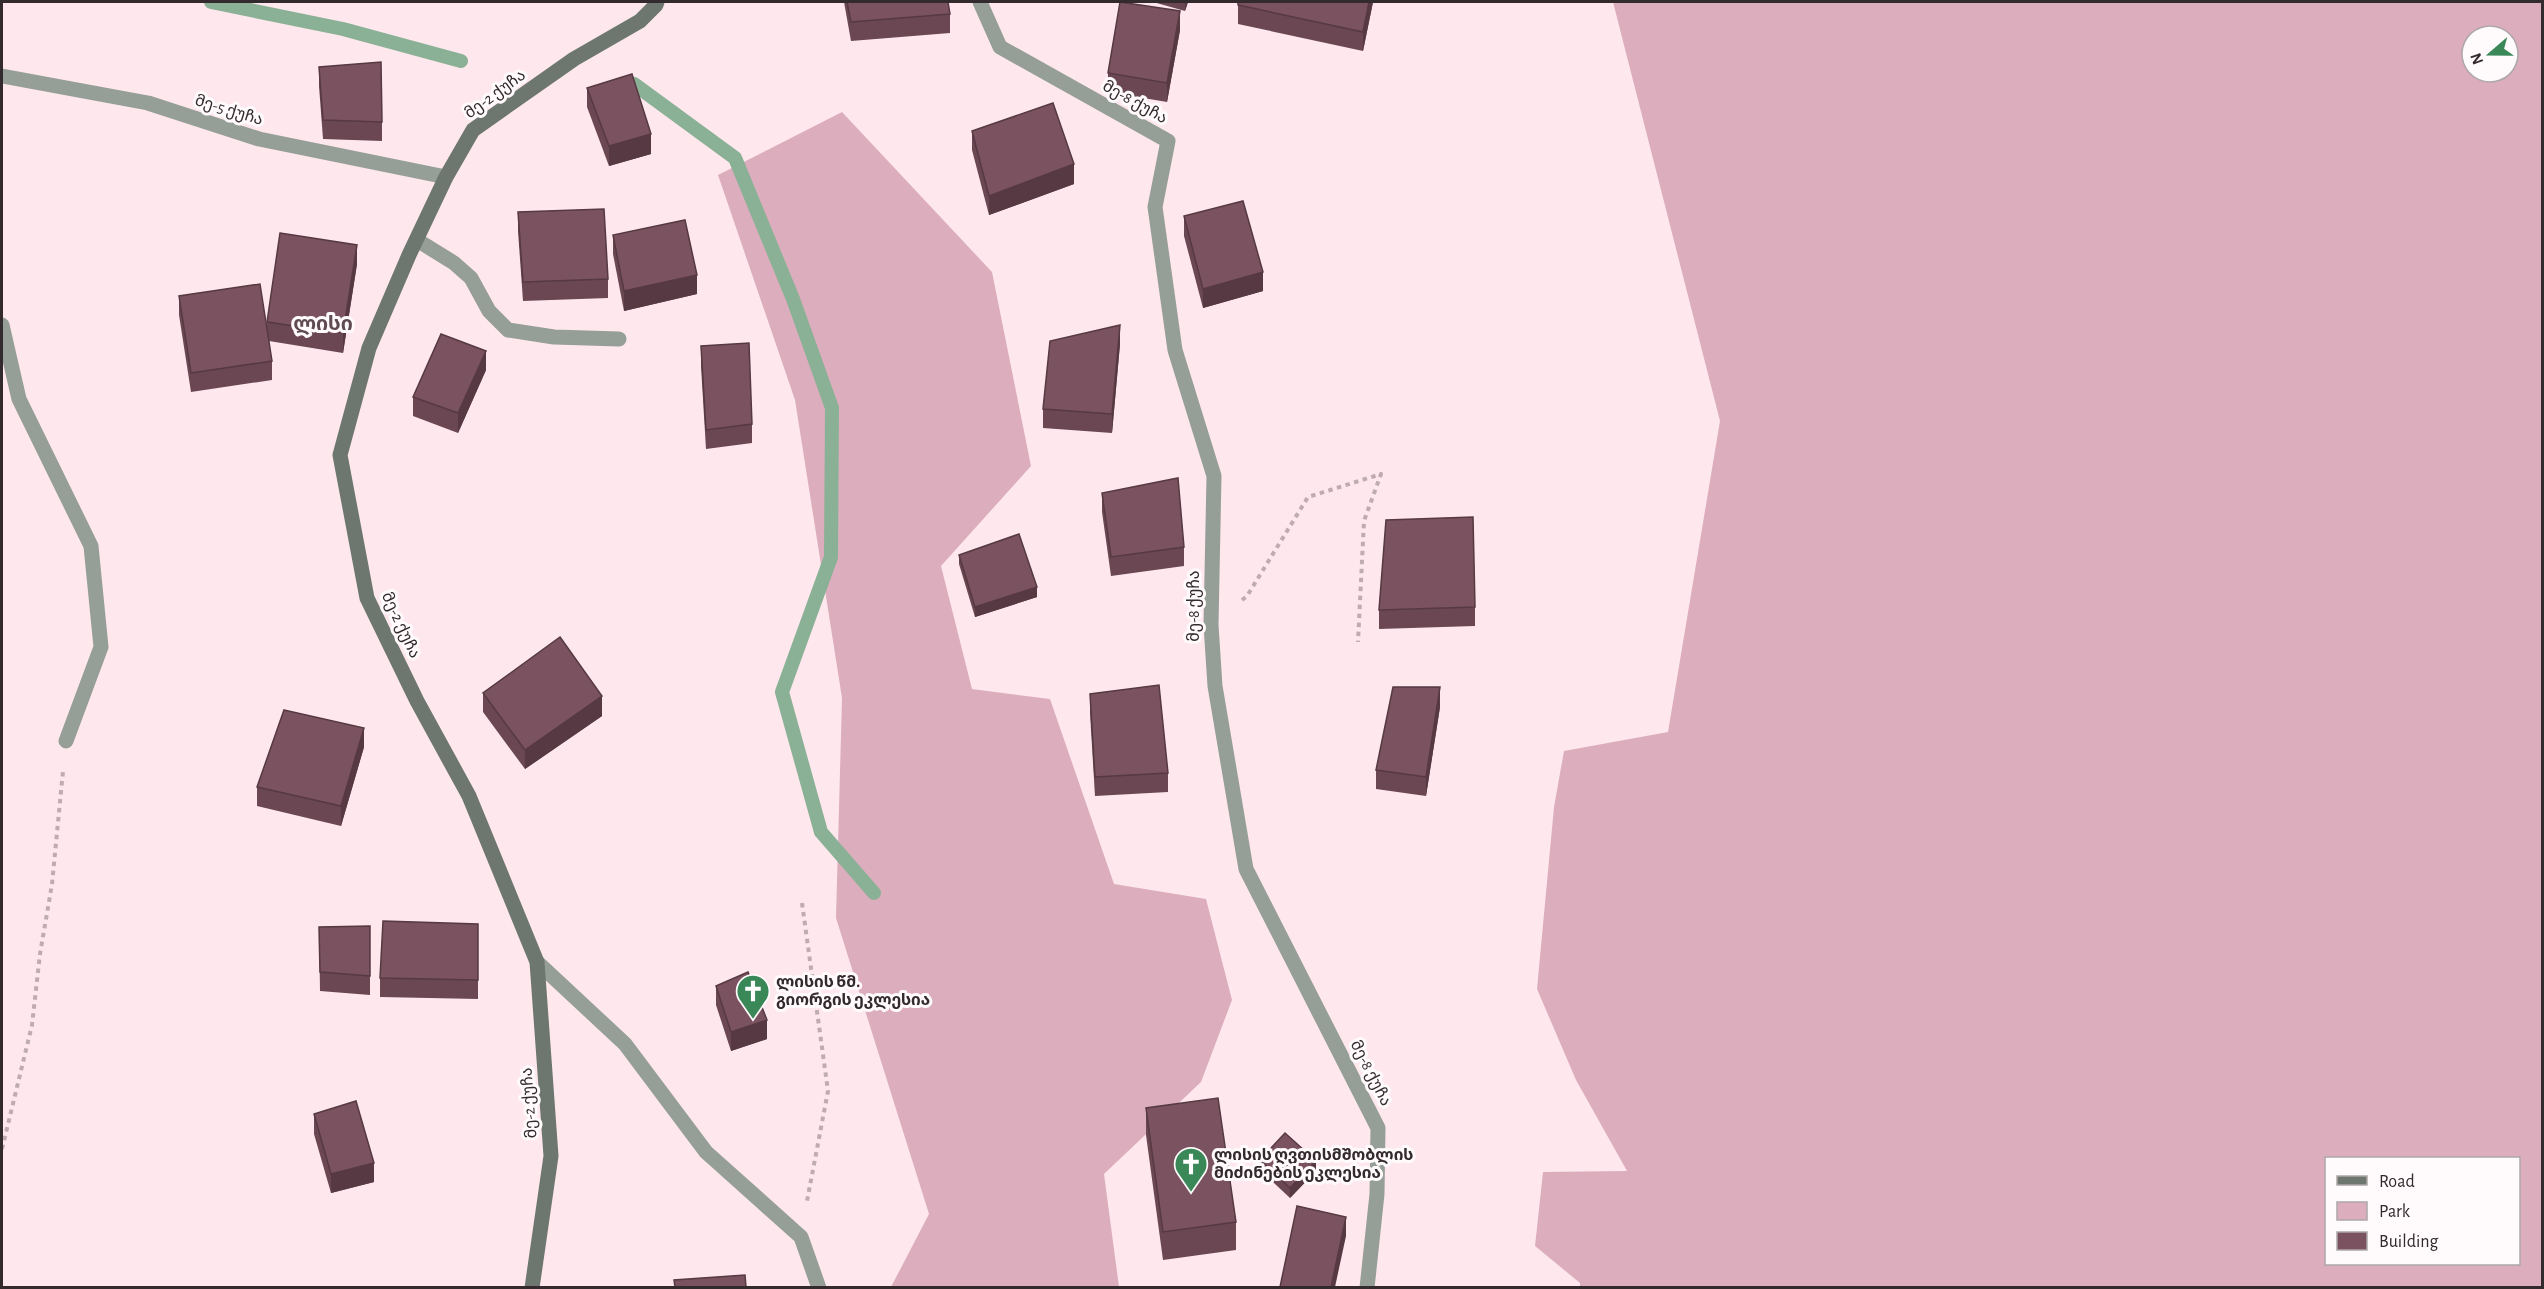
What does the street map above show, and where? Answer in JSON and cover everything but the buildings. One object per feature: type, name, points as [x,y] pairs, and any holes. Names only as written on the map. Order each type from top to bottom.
[{"type":"main road","name":"მე-2 ქუჩა","points":[[532,1287],[551,1156],[537,962],[469,796],[417,701],[367,597],[340,455],[369,348],[446,177],[473,130],[574,59],[640,21],[657,5],[657,2]]},
{"type":"street","name":"მე-8 ქუჩა","points":[[980,2],[1000,47],[1168,141],[1155,207],[1175,350],[1214,476],[1211,625],[1215,686],[1246,869],[1378,1128],[1377,1194],[1367,1287]]},
{"type":"street","name":"მე-5 ქუჩა","points":[[2,76],[148,103],[259,139],[446,177]]},
{"type":"street","points":[[417,240],[454,263],[471,278],[489,311],[508,330],[554,337],[620,339]]},
{"type":"street","points":[[2,325],[19,399],[92,546],[101,646],[66,741]]},
{"type":"street","points":[[537,962],[625,1044],[706,1152],[801,1237],[819,1287]]},
{"type":"path","points":[[1211,625],[1247,596],[1308,497],[1381,474],[1364,521],[1358,642]]},
{"type":"path","points":[[2,1149],[32,1025],[40,954],[52,885],[66,741]]},
{"type":"path","points":[[801,1237],[828,1091],[802,903]]},
{"type":"green space","points":[[1613,2],[2542,2],[2542,1287],[1580,1288],[1580,1283],[1535,1246],[1543,1172],[1627,1171],[1576,1080],[1537,989],[1554,807],[1564,751],[1668,732],[1720,421]]},
{"type":"green space","points":[[842,112],[992,272],[1031,466],[941,566],[972,689],[1050,699],[1114,884],[1206,899],[1232,1000],[1201,1082],[1104,1174],[1119,1287],[891,1287],[929,1214],[836,918],[842,698],[795,400],[718,175]]},
{"type":"waterway","points":[[211,2],[343,29],[461,61]]},
{"type":"waterway","points":[[619,85],[634,84],[735,158],[793,299],[832,408],[831,557],[782,692],[821,832],[874,893]]},
{"type":"place","name":"ლისის წმ. გიორგის ეკლესია","points":[[753,1020]]},
{"type":"place","name":"ლისის ღვთისმშობლის მიძინების ეკლესია","points":[[1191,1193]]},
{"type":"district","name":"ლისი","points":[[323,324]]}]
